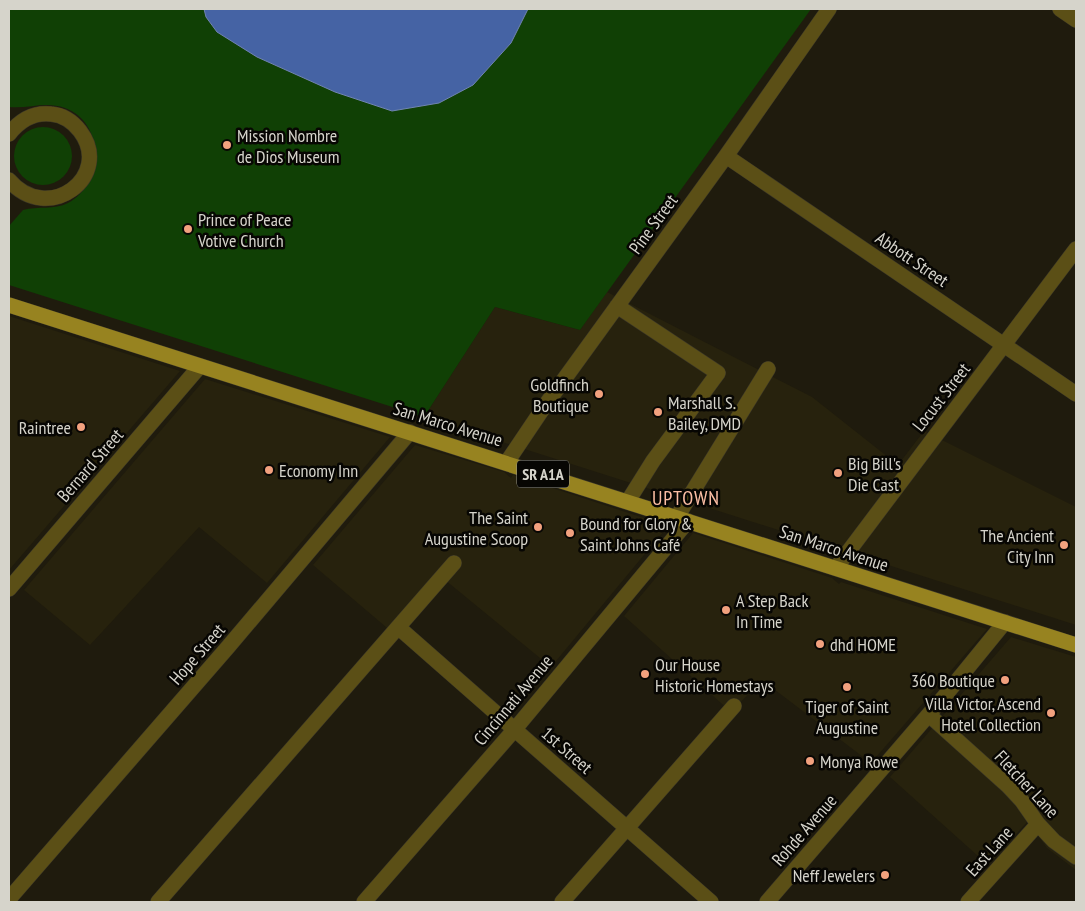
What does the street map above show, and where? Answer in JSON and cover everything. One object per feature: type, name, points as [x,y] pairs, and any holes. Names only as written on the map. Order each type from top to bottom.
[{"type":"main road","name":"San Marco Avenue","points":[[9,305],[508,462],[1076,645]]},
{"type":"street","name":"Pine Street","points":[[508,462],[544,406],[726,156],[829,9]]},
{"type":"street","points":[[1060,9],[1076,20]]},
{"type":"street","points":[[10,129],[23,119],[34,115],[57,115],[76,126],[87,145],[89,156],[83,178],[67,194],[44,200],[23,194],[11,187]]},
{"type":"street","name":"Abbott Street","points":[[726,156],[1076,394]]},
{"type":"street","name":"Locust Street","points":[[836,568],[928,443],[1076,249]]},
{"type":"street","points":[[617,306],[718,372],[654,461],[628,501]]},
{"type":"street","name":"Bernard Street","points":[[9,589],[200,366]]},
{"type":"street","name":"Cincinnati Avenue","points":[[364,902],[514,729],[683,519],[768,370]]},
{"type":"street","name":"Hope Street","points":[[9,898],[228,647],[410,432]]},
{"type":"street","points":[[158,902],[454,563]]},
{"type":"street","name":"Rohde Avenue","points":[[767,902],[929,715],[1005,622]]},
{"type":"street","name":"1st Street","points":[[398,627],[711,902]]},
{"type":"street","points":[[562,902],[734,706]]},
{"type":"street","name":"Fletcher Lane","points":[[929,715],[1008,786],[1022,800],[1038,824],[1054,841],[1076,857]]},
{"type":"street","name":"East Lane","points":[[968,902],[1038,824]]},
{"type":"shaded area","points":[[607,292],[812,397],[898,465],[924,431],[1076,507],[1076,625],[424,417],[495,307],[580,330]]},
{"type":"shaded area","points":[[9,316],[180,371],[9,570]]},
{"type":"shaded area","points":[[205,379],[390,437],[267,583],[199,527],[90,645],[24,590]]},
{"type":"shaded area","points":[[415,445],[504,472],[511,478],[513,475],[668,526],[551,667],[439,575],[393,633],[313,565]]},
{"type":"shaded area","points":[[693,533],[832,578],[839,584],[841,582],[987,629],[871,763],[762,680],[731,712],[624,616]]},
{"type":"shaded area","points":[[1011,637],[1076,657],[1076,870],[1047,848],[1028,821],[988,865],[890,777]]},
{"type":"green space","points":[[9,9],[204,9],[206,17],[217,32],[257,57],[335,92],[480,77],[511,43],[528,9],[811,9],[580,330],[495,307],[424,417],[9,285],[9,226],[23,210],[63,205],[80,194],[88,182],[95,154],[93,139],[87,126],[78,115],[65,108],[51,105],[9,107]]},
{"type":"green space","points":[[37,127],[49,127],[64,135],[72,150],[72,162],[64,177],[49,185],[37,185],[22,177],[14,162],[14,150],[22,135]]},
{"type":"water","points":[[204,9],[528,9],[511,43],[473,85],[439,103],[392,111],[335,92],[257,57],[217,32],[206,17]]},
{"type":"place","name":"Mission Nombre de Dios Museum","points":[[227,145]]},
{"type":"place","name":"Prince of Peace Votive Church","points":[[188,229]]},
{"type":"place","name":"Goldfinch Boutique","points":[[599,394]]},
{"type":"place","name":"Marshall S. Bailey, DMD","points":[[658,412]]},
{"type":"place","name":"Raintree","points":[[81,427]]},
{"type":"place","name":"Economy Inn","points":[[269,470]]},
{"type":"place","name":"Big Bill's Die Cast","points":[[838,473]]},
{"type":"place","name":"The Saint Augustine Scoop","points":[[538,527]]},
{"type":"place","name":"Bound for Glory & Saint Johns Café","points":[[570,533]]},
{"type":"place","name":"The Ancient City Inn","points":[[1064,545]]},
{"type":"place","name":"A Step Back In Time","points":[[726,610]]},
{"type":"place","name":"dhd HOME","points":[[820,644]]},
{"type":"place","name":"Our House Historic Homestays","points":[[645,674]]},
{"type":"place","name":"360 Boutique","points":[[1005,680]]},
{"type":"place","name":"Tiger of Saint Augustine","points":[[847,687]]},
{"type":"place","name":"Villa Victor, Ascend Hotel Collection","points":[[1051,713]]},
{"type":"place","name":"Monya Rowe","points":[[810,761]]},
{"type":"place","name":"Neff Jewelers","points":[[885,875]]},
{"type":"district","name":"UPTOWN","points":[[686,498]]}]
